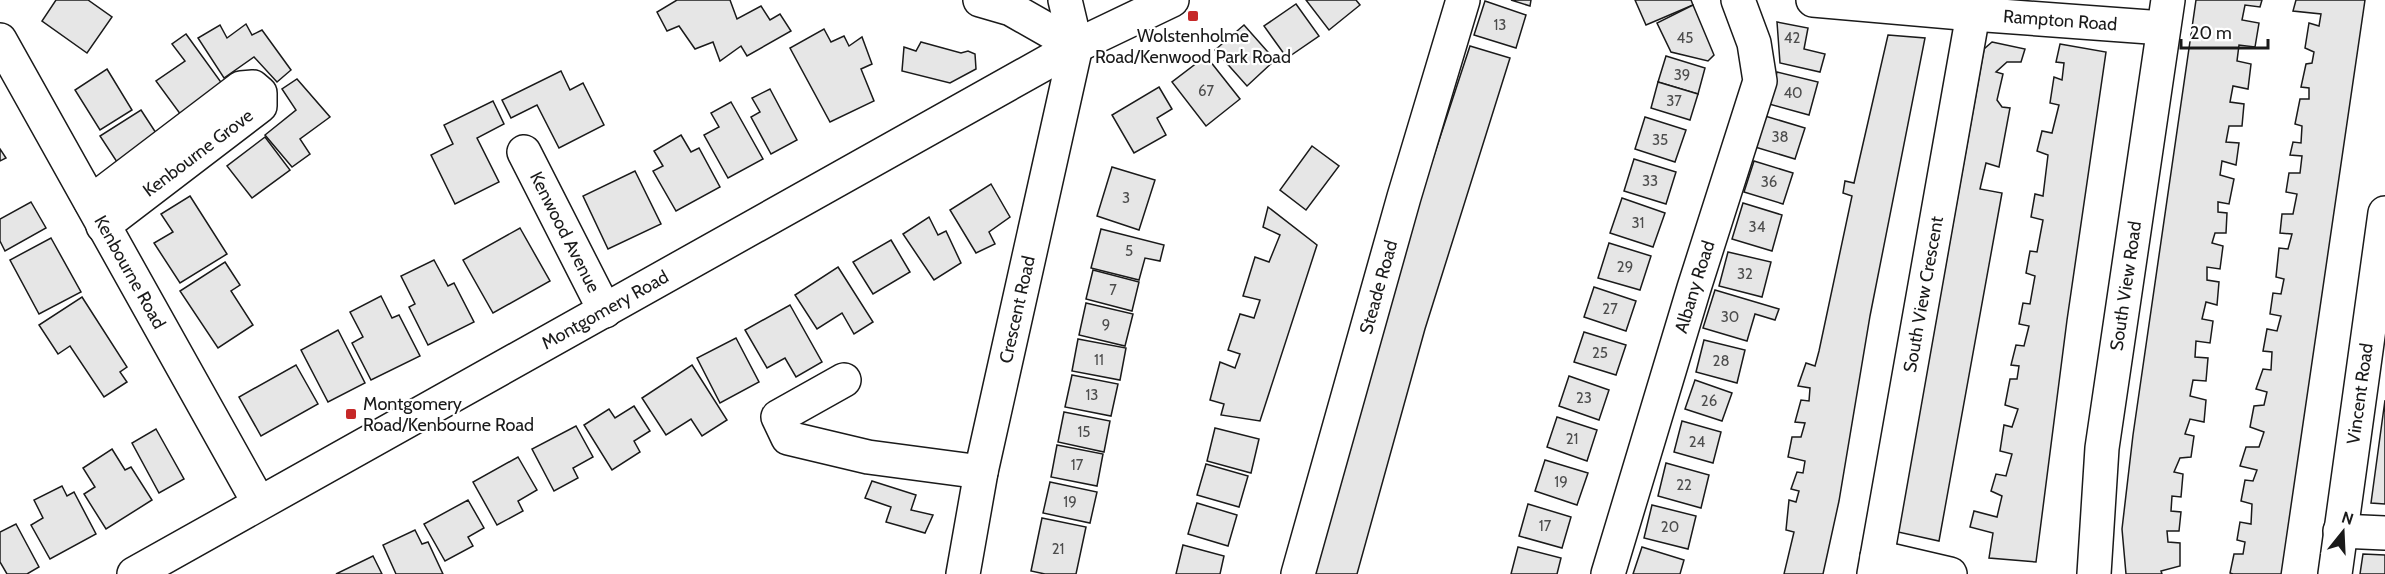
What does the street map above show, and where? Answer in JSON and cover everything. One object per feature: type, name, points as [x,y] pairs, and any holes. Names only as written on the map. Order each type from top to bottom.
[{"type":"street","points":[[980,0],[1011,9],[1076,46]]},
{"type":"street","points":[[1065,0],[1076,46]]},
{"type":"street","name":"Montgomery Road","points":[[134,574],[1076,46],[1172,0]]},
{"type":"street","name":"Steade Road","points":[[1298,574],[1404,196],[1463,0]]},
{"type":"street","name":"Albany Road","points":[[1608,574],[1694,288],[1760,81],[1754,43],[1738,0]]},
{"type":"street","name":"Rampton Road","points":[[1814,0],[1972,14],[2166,14]]},
{"type":"street","name":"South View Crescent","points":[[1876,566],[1972,14]]},
{"type":"street","name":"South View Road","points":[[2094,574],[2102,448],[2166,14]]},
{"type":"street","name":"Kenbourne Road","points":[[0,39],[259,503]]},
{"type":"street","name":"Crescent Road","points":[[963,574],[981,472],[1076,46]]},
{"type":"street","name":"Kenbourne Grove","points":[[253,87],[260,93],[260,106],[97,214],[241,88],[253,87]]},
{"type":"street","name":"Kenwood Avenue","points":[[524,152],[605,311]]},
{"type":"street","name":"Vincent Road","points":[[2335,574],[2385,213]]},
{"type":"street","points":[[844,380],[778,417],[788,438],[868,457],[981,472]]},
{"type":"street","points":[[2340,531],[2385,533]]},
{"type":"street","points":[[1876,566],[1950,574]]},
{"type":"building","points":[[56,0],[88,0],[112,17],[87,53],[42,21]]},
{"type":"building","points":[[677,0],[730,0],[737,19],[761,6],[770,20],[780,14],[791,31],[747,56],[741,46],[720,61],[713,42],[695,49],[679,26],[667,31],[657,12]]},
{"type":"building","points":[[1306,0],[1356,0],[1360,5],[1329,30]]},
{"type":"building","points":[[1511,0],[1531,0],[1530,6]]},
{"type":"building","points":[[1635,0],[1691,0],[1693,5],[1646,25]]},
{"type":"building","points":[[2196,0],[2262,0],[2260,7],[2245,5],[2242,20],[2259,23],[2255,47],[2239,45],[2237,61],[2251,64],[2248,89],[2233,86],[2230,102],[2244,104],[2242,126],[2229,126],[2226,142],[2239,143],[2236,165],[2222,161],[2220,175],[2234,179],[2229,204],[2218,202],[2218,212],[2227,213],[2226,233],[2215,233],[2212,243],[2223,246],[2220,269],[2207,267],[2207,280],[2219,282],[2217,305],[2206,302],[2202,319],[2213,321],[2210,343],[2196,341],[2195,357],[2208,358],[2206,381],[2193,380],[2190,396],[2206,400],[2204,422],[2190,419],[2185,434],[2194,436],[2191,457],[2180,458],[2174,472],[2183,474],[2181,497],[2172,496],[2171,511],[2181,512],[2179,531],[2167,531],[2168,542],[2180,543],[2180,566],[2161,571],[2162,574],[2126,574],[2122,529],[2133,435]]},
{"type":"building","points":[[2296,0],[2365,0],[2281,574],[2233,574],[2230,573],[2234,554],[2243,554],[2245,542],[2237,540],[2240,522],[2251,524],[2252,504],[2241,501],[2245,480],[2253,481],[2257,470],[2240,466],[2246,447],[2259,447],[2264,432],[2250,427],[2254,406],[2264,405],[2267,392],[2256,389],[2263,369],[2271,370],[2272,352],[2263,351],[2267,329],[2277,331],[2281,316],[2270,314],[2273,293],[2281,294],[2284,279],[2276,277],[2279,248],[2288,249],[2292,234],[2280,233],[2282,214],[2293,214],[2297,194],[2286,192],[2289,173],[2300,173],[2302,156],[2290,155],[2293,142],[2301,143],[2302,126],[2295,124],[2300,99],[2309,99],[2309,88],[2301,87],[2306,64],[2312,63],[2314,52],[2305,48],[2309,23],[2319,26],[2321,14],[2293,11]]},
{"type":"building","points":[[1485,1],[1526,15],[1516,48],[1474,35]]},
{"type":"building","points":[[1296,4],[1319,36],[1287,58],[1264,26]]},
{"type":"building","points":[[1693,5],[1714,55],[1708,61],[1671,52],[1657,23]]},
{"type":"building","points":[[1777,22],[1808,28],[1804,49],[1825,54],[1820,72],[1780,63]]},
{"type":"building","points":[[246,24],[252,35],[262,30],[291,70],[277,82],[254,57],[224,78],[198,38],[220,25],[227,38]]},
{"type":"building","points":[[1244,25],[1275,60],[1247,86],[1215,50]]},
{"type":"building","points":[[824,29],[831,42],[844,36],[849,46],[862,37],[872,64],[861,69],[874,101],[830,122],[790,48]]},
{"type":"building","points":[[186,34],[223,85],[181,115],[156,81],[185,61],[172,44]]},
{"type":"building","points":[[1888,35],[1925,38],[1870,316],[1839,501],[1823,574],[1784,574],[1794,532],[1786,530],[1789,500],[1796,502],[1799,491],[1791,489],[1797,472],[1803,473],[1805,461],[1788,457],[1792,437],[1801,437],[1805,423],[1795,422],[1801,400],[1809,401],[1810,388],[1798,386],[1806,363],[1815,366],[1819,351],[1852,196],[1843,193],[1845,181],[1854,183]]},
{"type":"building","points":[[921,42],[961,53],[968,51],[975,54],[976,69],[950,83],[902,71],[904,47],[916,51]]},
{"type":"building","points":[[1992,42],[2025,49],[2021,62],[2007,62],[1996,72],[2003,74],[1997,100],[2002,107],[2010,108],[1999,167],[1986,163],[1980,189],[2002,193],[1939,541],[1898,532],[1984,49]]},
{"type":"building","points":[[2060,44],[2106,52],[2067,320],[2036,562],[1989,558],[1993,533],[1970,527],[1974,511],[1997,517],[2002,496],[1991,491],[1996,474],[2006,476],[2012,454],[2000,451],[2004,425],[2012,427],[2018,409],[2005,405],[2010,379],[2017,379],[2019,366],[2011,365],[2016,345],[2024,346],[2029,326],[2019,324],[2023,303],[2030,304],[2035,276],[2026,273],[2030,251],[2037,252],[2043,220],[2031,217],[2035,194],[2043,196],[2048,155],[2037,151],[2042,131],[2052,133],[2059,105],[2050,103],[2054,77],[2062,80],[2064,63],[2056,62]]},
{"type":"building","points":[[1470,46],[1510,58],[1425,329],[1357,574],[1313,574],[1424,186]]},
{"type":"building","points":[[1206,56],[1240,99],[1206,126],[1172,82]]},
{"type":"building","points":[[1666,56],[1705,68],[1698,94],[1658,82]]},
{"type":"building","points":[[107,69],[132,110],[100,130],[75,90]]},
{"type":"building","points":[[561,71],[570,90],[583,83],[604,125],[559,148],[537,105],[511,118],[502,100]]},
{"type":"building","points":[[1777,72],[1818,82],[1809,115],[1769,104]]},
{"type":"building","points":[[297,79],[330,117],[300,139],[310,154],[292,167],[265,135],[296,110],[282,89]]},
{"type":"building","points":[[1658,82],[1698,94],[1690,120],[1651,108]]},
{"type":"building","points":[[1159,87],[1172,109],[1157,118],[1166,135],[1134,153],[1112,115]]},
{"type":"building","points":[[770,89],[797,140],[771,154],[751,117],[760,112],[752,98]]},
{"type":"building","points":[[493,101],[504,124],[477,138],[499,182],[455,204],[431,155],[453,144],[444,125]]},
{"type":"building","points":[[731,102],[763,159],[728,178],[704,135],[719,127],[711,113]]},
{"type":"building","points":[[141,110],[158,136],[117,162],[100,136]]},
{"type":"building","points":[[1765,116],[1805,128],[1795,159],[1755,147]]},
{"type":"building","points":[[1645,117],[1686,130],[1675,162],[1635,149]]},
{"type":"building","points":[[681,135],[691,152],[699,148],[720,187],[676,211],[653,171],[663,166],[654,151]]},
{"type":"building","points":[[265,137],[290,170],[252,198],[227,166]]},
{"type":"building","points":[[1312,146],[1339,166],[1306,210],[1280,190]]},
{"type":"building","points":[[0,149],[6,158],[0,161]]},
{"type":"building","points":[[1634,159],[1676,172],[1666,204],[1624,191]]},
{"type":"building","points":[[1754,161],[1793,173],[1783,204],[1744,192]]},
{"type":"building","points":[[1112,167],[1155,180],[1139,230],[1097,216]]},
{"type":"building","points":[[635,171],[661,224],[608,249],[583,196]]},
{"type":"building","points":[[991,184],[1010,217],[989,232],[995,244],[976,253],[950,210]]},
{"type":"building","points":[[190,196],[227,254],[180,283],[154,243],[173,232],[161,214]]},
{"type":"building","points":[[1622,198],[1665,213],[1653,247],[1610,233]]},
{"type":"building","points":[[31,202],[46,228],[5,251],[0,241],[0,219]]},
{"type":"building","points":[[1743,203],[1782,215],[1772,251],[1732,239]]},
{"type":"building","points":[[1268,207],[1317,245],[1260,421],[1221,415],[1224,404],[1210,400],[1220,362],[1235,368],[1240,354],[1228,350],[1240,314],[1254,318],[1260,300],[1243,296],[1255,257],[1269,262],[1280,235],[1263,227]]},
{"type":"building","points":[[929,217],[938,235],[946,231],[961,263],[934,280],[903,234]]},
{"type":"building","points":[[520,228],[550,281],[493,313],[463,260]]},
{"type":"building","points":[[1101,229],[1164,245],[1160,261],[1145,258],[1139,280],[1091,268]]},
{"type":"building","points":[[51,238],[81,292],[39,314],[10,260]]},
{"type":"building","points":[[891,240],[910,272],[873,294],[853,262]]},
{"type":"building","points":[[1609,243],[1651,256],[1640,290],[1598,278]]},
{"type":"building","points":[[1728,252],[1771,262],[1762,297],[1719,286]]},
{"type":"building","points":[[434,260],[448,286],[454,283],[474,322],[428,345],[409,307],[415,304],[401,276]]},
{"type":"building","points":[[225,262],[240,285],[231,291],[253,325],[218,348],[180,291]]},
{"type":"building","points":[[838,267],[873,322],[854,334],[842,313],[817,329],[795,295]]},
{"type":"building","points":[[1093,270],[1139,282],[1132,311],[1086,299]]},
{"type":"building","points":[[1594,287],[1636,301],[1626,331],[1584,317]]},
{"type":"building","points":[[1715,290],[1779,309],[1775,320],[1755,314],[1747,341],[1703,328]]},
{"type":"building","points":[[381,296],[392,318],[399,315],[420,356],[371,380],[352,343],[363,337],[350,312]]},
{"type":"building","points":[[82,297],[127,367],[120,372],[127,382],[104,397],[70,346],[58,354],[39,325]]},
{"type":"building","points":[[1086,303],[1133,314],[1125,346],[1079,335]]},
{"type":"building","points":[[790,305],[822,362],[796,377],[785,358],[767,368],[745,330]]},
{"type":"building","points":[[338,330],[365,383],[328,402],[301,350]]},
{"type":"building","points":[[1584,332],[1626,345],[1616,375],[1574,362]]},
{"type":"building","points":[[736,338],[759,382],[720,403],[697,358]]},
{"type":"building","points":[[1078,339],[1126,348],[1120,380],[1072,371]]},
{"type":"building","points":[[1704,340],[1745,350],[1737,383],[1696,372]]},
{"type":"building","points":[[296,365],[318,404],[261,436],[239,397]]},
{"type":"building","points":[[692,365],[727,420],[702,436],[691,419],[666,435],[642,398]]},
{"type":"building","points":[[1072,375],[1118,384],[1111,416],[1065,407]]},
{"type":"building","points":[[1569,376],[1609,390],[1599,420],[1559,406]]},
{"type":"building","points":[[1695,380],[1732,393],[1722,421],[1685,409]]},
{"type":"building","points":[[2385,400],[2385,504],[2371,503]]},
{"type":"building","points":[[634,406],[650,431],[634,441],[640,452],[612,470],[584,425],[609,409],[615,418]]},
{"type":"building","points":[[1064,412],[1110,421],[1104,452],[1058,442]]},
{"type":"building","points":[[1557,417],[1597,430],[1587,461],[1547,447]]},
{"type":"building","points":[[1682,421],[1721,432],[1713,463],[1674,452]]},
{"type":"building","points":[[576,426],[593,457],[573,468],[578,478],[554,491],[532,449]]},
{"type":"building","points":[[1215,428],[1259,439],[1251,473],[1207,461]]},
{"type":"building","points":[[156,429],[184,479],[159,493],[132,443]]},
{"type":"building","points":[[1057,445],[1103,454],[1097,486],[1051,477]]},
{"type":"building","points":[[112,449],[125,470],[131,467],[152,500],[106,529],[84,494],[95,487],[83,468]]},
{"type":"building","points":[[518,457],[537,490],[518,501],[523,511],[497,525],[473,482]]},
{"type":"building","points":[[1545,460],[1588,473],[1577,505],[1535,491]]},
{"type":"building","points":[[1666,463],[1709,475],[1701,508],[1658,496]]},
{"type":"building","points":[[1206,464],[1248,476],[1239,507],[1197,495]]},
{"type":"building","points":[[872,481],[916,495],[911,510],[933,515],[925,533],[886,522],[891,507],[865,498]]},
{"type":"building","points":[[1050,482],[1097,492],[1090,523],[1043,513]]},
{"type":"building","points":[[62,486],[67,496],[74,492],[96,534],[50,559],[31,525],[43,518],[34,500]]},
{"type":"building","points":[[468,500],[484,528],[468,537],[473,546],[445,561],[424,524]]},
{"type":"building","points":[[1197,503],[1237,515],[1228,546],[1188,534]]},
{"type":"building","points":[[1528,504],[1571,517],[1562,548],[1519,536]]},
{"type":"building","points":[[1652,505],[1696,516],[1688,549],[1644,538]]},
{"type":"building","points":[[1042,518],[1086,527],[1076,574],[1045,574],[1031,571]]},
{"type":"building","points":[[16,524],[39,567],[27,574],[7,574],[0,562],[0,532]]},
{"type":"building","points":[[415,530],[422,544],[428,542],[443,574],[396,574],[383,545]]},
{"type":"building","points":[[1183,545],[1224,556],[1220,574],[1176,574]]},
{"type":"building","points":[[1518,547],[1561,558],[1557,574],[1511,574]]},
{"type":"building","points":[[1642,547],[1684,560],[1680,574],[1633,574]]},
{"type":"building","points":[[2363,554],[2385,555],[2385,574],[2360,574]]},
{"type":"building","points":[[373,556],[382,574],[336,574]]},
{"type":"place","name":"Wolstenholme Road/Kenwood Park Road","points":[[1193,16]]},
{"type":"place","name":"Montgomery Road/Kenbourne Road","points":[[351,414]]}]
